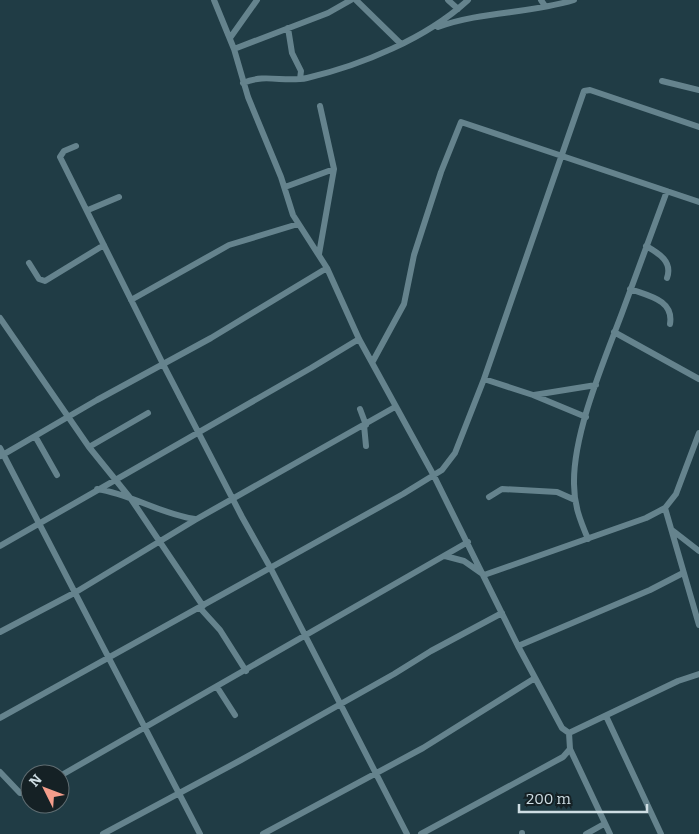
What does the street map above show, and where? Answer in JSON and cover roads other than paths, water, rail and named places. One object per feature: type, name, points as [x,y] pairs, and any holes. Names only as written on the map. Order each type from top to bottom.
[{"type":"street","points":[[214,0],[234,49],[243,83],[298,224],[327,268],[395,407],[434,476],[535,678],[560,723],[570,733],[570,749],[610,834]]},
{"type":"street","points":[[230,38],[257,0]]},
{"type":"street","points":[[234,49],[328,13],[351,0]]},
{"type":"street","points":[[356,0],[401,44]]},
{"type":"street","points":[[448,0],[458,9]]},
{"type":"street","points":[[243,83],[263,77],[300,79],[338,68],[401,44],[431,29],[468,0]]},
{"type":"street","points":[[541,0],[545,6]]},
{"type":"street","points":[[431,29],[479,15],[574,0]]},
{"type":"street","points":[[288,28],[292,53],[301,71],[300,79]]},
{"type":"street","points":[[662,81],[699,90]]},
{"type":"street","points":[[0,718],[434,476],[451,460],[484,379],[582,95],[587,90],[699,128]]},
{"type":"street","points":[[318,254],[334,169],[320,106]]},
{"type":"street","points":[[373,361],[404,304],[414,255],[459,124],[464,122],[699,202]]},
{"type":"street","points":[[76,146],[64,151],[60,156],[198,433],[341,703],[407,834]]},
{"type":"street","points":[[284,187],[334,169]]},
{"type":"street","points":[[588,539],[575,507],[575,464],[596,385],[667,191]]},
{"type":"street","points":[[88,210],[119,197]]},
{"type":"street","points":[[131,300],[229,245],[298,224]]},
{"type":"street","points":[[29,263],[39,279],[45,282],[104,245]]},
{"type":"street","points":[[646,246],[667,262],[669,268],[667,278]]},
{"type":"street","points":[[1,456],[211,338],[327,268]]},
{"type":"street","points":[[630,289],[666,304],[670,312],[670,324]]},
{"type":"street","points":[[0,318],[89,447],[131,499],[201,607],[220,630],[246,671]]},
{"type":"street","points":[[614,332],[699,379]]},
{"type":"street","points":[[0,546],[360,338]]},
{"type":"street","points":[[484,379],[533,395],[586,417]]},
{"type":"street","points":[[533,395],[596,385]]},
{"type":"street","points":[[0,632],[76,592],[195,520],[395,407]]},
{"type":"street","points":[[360,409],[365,425],[366,446]]},
{"type":"street","points":[[89,447],[148,413]]},
{"type":"street","points":[[484,575],[646,518],[665,508],[676,494],[699,433]]},
{"type":"street","points":[[35,436],[57,475]]},
{"type":"street","points":[[0,448],[1,456],[76,592],[200,834]]},
{"type":"street","points":[[97,489],[111,491],[172,515],[195,520]]},
{"type":"street","points":[[489,497],[502,489],[556,492],[575,500]]},
{"type":"street","points":[[665,508],[683,573],[697,609],[699,625]]},
{"type":"street","points":[[672,530],[699,551]]},
{"type":"street","points":[[70,770],[468,542]]},
{"type":"street","points":[[445,556],[464,561],[484,575]]},
{"type":"street","points":[[518,646],[650,590],[683,573]]},
{"type":"street","points":[[103,834],[502,613]]},
{"type":"street","points":[[570,733],[678,681],[699,674]]},
{"type":"street","points":[[263,834],[423,748],[535,678]]},
{"type":"street","points":[[217,687],[235,715]]},
{"type":"street","points":[[606,716],[661,834]]},
{"type":"street","points":[[421,834],[563,757],[570,749]]},
{"type":"street","points":[[0,772],[20,794]]},
{"type":"street","points":[[586,834],[604,824]]}]
